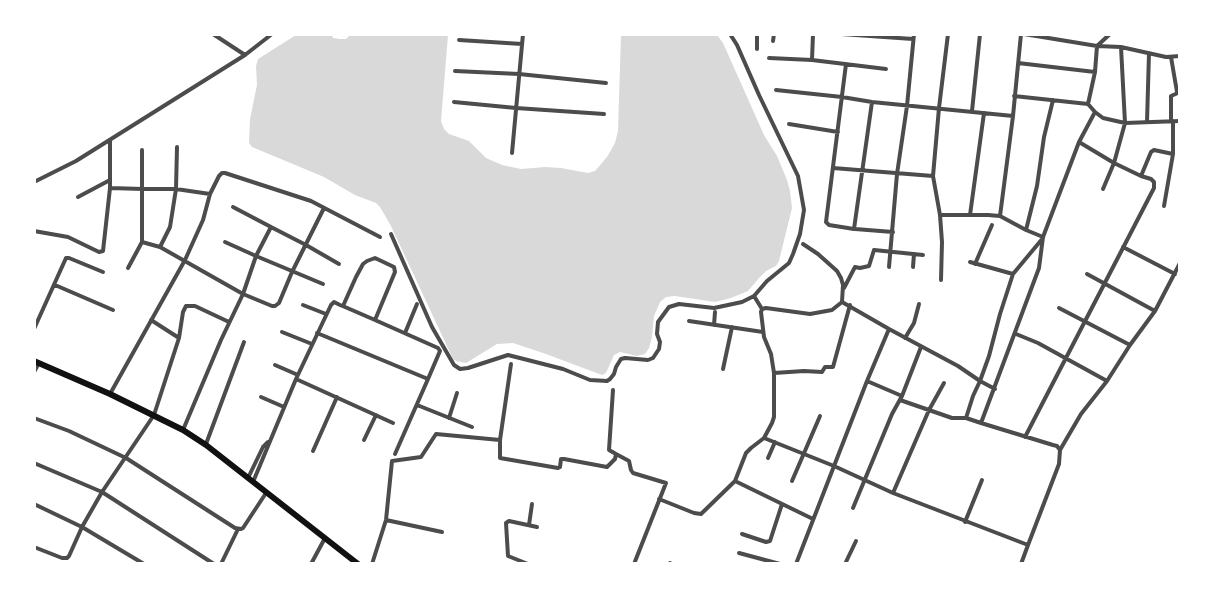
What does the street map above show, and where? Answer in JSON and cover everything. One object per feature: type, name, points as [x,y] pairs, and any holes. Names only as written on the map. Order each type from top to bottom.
[{"type":"highway","points":[[37,362],[110,394],[183,430],[267,492],[349,560],[358,564]]},
{"type":"street","points":[[213,34],[244,55]]},
{"type":"street","points":[[34,182],[76,161],[110,140],[244,55],[272,34]]},
{"type":"street","points":[[512,153],[523,34]]},
{"type":"street","points":[[391,234],[432,327],[454,365],[460,369],[508,355],[563,369],[590,380],[607,381],[614,374],[621,359],[648,360],[653,358],[660,342],[657,334],[658,322],[669,307],[679,304],[714,308],[742,302],[754,296],[767,281],[789,263],[800,234],[804,210],[798,176],[730,34]]},
{"type":"street","points":[[757,34],[757,49]]},
{"type":"street","points":[[773,41],[774,34]]},
{"type":"street","points":[[812,60],[813,34]]},
{"type":"street","points":[[841,34],[914,37],[897,174],[889,267]]},
{"type":"street","points":[[941,280],[940,215],[933,176],[948,34]]},
{"type":"street","points":[[972,111],[980,34]]},
{"type":"street","points":[[1000,216],[1023,34],[1097,46],[1121,47],[1171,57],[1179,56]]},
{"type":"street","points":[[1089,104],[1097,46],[1110,34]]},
{"type":"street","points":[[459,40],[522,44]]},
{"type":"street","points":[[1104,189],[1125,123],[1121,47]]},
{"type":"street","points":[[1148,122],[1149,53]]},
{"type":"street","points":[[1164,206],[1173,154],[1171,96],[1178,92],[1171,57]]},
{"type":"street","points":[[769,58],[812,60],[886,69]]},
{"type":"street","points":[[1018,63],[1095,72]]},
{"type":"street","points":[[846,64],[826,224],[893,232]]},
{"type":"street","points":[[454,71],[519,74],[606,83]]},
{"type":"street","points":[[776,90],[1013,116]]},
{"type":"street","points":[[1014,96],[1089,104],[1103,118],[1125,123],[1179,121]]},
{"type":"street","points":[[1026,230],[1037,186],[1044,137],[1053,100]]},
{"type":"street","points":[[454,102],[604,114]]},
{"type":"street","points":[[854,229],[872,102]]},
{"type":"street","points":[[981,423],[1039,268],[1043,237],[1079,142],[1095,112]]},
{"type":"street","points":[[970,215],[984,113]]},
{"type":"street","points":[[789,124],[838,132]]},
{"type":"street","points":[[34,231],[68,237],[99,252],[103,251],[110,188],[110,140]]},
{"type":"street","points":[[1025,437],[1154,188],[1154,182],[1151,179],[1114,163],[1079,142]]},
{"type":"street","points":[[160,247],[170,227],[176,189],[177,147]]},
{"type":"street","points":[[128,268],[142,242],[142,150]]},
{"type":"street","points":[[1141,176],[1151,152],[1154,150],[1173,154]]},
{"type":"street","points":[[833,168],[933,176]]},
{"type":"street","points":[[110,394],[185,260],[219,176],[225,173],[311,201],[380,237]]},
{"type":"street","points":[[78,196],[110,180]]},
{"type":"street","points":[[110,188],[176,189],[210,194]]},
{"type":"street","points":[[233,207],[339,264]]},
{"type":"street","points":[[142,242],[160,247],[243,294],[272,306],[278,305],[324,208]]},
{"type":"street","points":[[940,215],[1000,216],[1043,237]]},
{"type":"street","points":[[975,264],[992,225]]},
{"type":"street","points":[[183,430],[243,294],[256,256],[271,227]]},
{"type":"street","points":[[966,418],[981,381],[1013,274],[1043,237]]},
{"type":"street","points":[[225,242],[323,284]]},
{"type":"street","points":[[762,309],[810,314],[832,310],[842,302],[841,278],[837,271],[818,254],[802,244]]},
{"type":"street","points":[[1123,247],[1175,274]]},
{"type":"street","points":[[843,292],[855,267],[868,266],[874,250],[923,255]]},
{"type":"street","points":[[913,267],[914,254]]},
{"type":"street","points":[[34,329],[65,260],[69,258],[103,272]]},
{"type":"street","points":[[343,306],[367,261],[375,258],[389,264],[395,272],[375,320]]},
{"type":"street","points":[[970,262],[1013,274]]},
{"type":"street","points":[[1021,564],[1059,464],[1060,450],[1081,414],[1107,381],[1155,311],[1179,263]]},
{"type":"street","points":[[1087,274],[1155,311]]},
{"type":"street","points":[[54,285],[113,310]]},
{"type":"street","points":[[659,499],[701,514],[735,481],[746,453],[764,438],[774,417],[774,373],[771,354],[763,332],[762,309],[754,296]]},
{"type":"street","points":[[842,302],[994,389]]},
{"type":"street","points":[[251,480],[267,450],[297,377],[333,303],[405,333],[440,351],[395,454]]},
{"type":"street","points":[[405,333],[417,303]]},
{"type":"street","points":[[905,338],[914,322],[919,304]]},
{"type":"street","points":[[34,547],[67,558],[69,556],[102,492],[154,415],[179,338],[186,306],[192,305],[230,322]]},
{"type":"street","points":[[303,305],[326,314]]},
{"type":"street","points":[[774,373],[822,372],[825,367],[833,367],[850,305]]},
{"type":"street","points":[[1059,308],[1130,345]]},
{"type":"street","points":[[714,325],[715,312]]},
{"type":"street","points":[[151,321],[179,338]]},
{"type":"street","points":[[689,321],[763,332]]},
{"type":"street","points":[[723,369],[732,327]]},
{"type":"street","points":[[796,564],[889,330]]},
{"type":"street","points":[[282,332],[312,344]]},
{"type":"street","points":[[317,333],[428,379]]},
{"type":"street","points":[[1016,334],[1038,343],[1107,381]]},
{"type":"street","points":[[206,445],[244,342]]},
{"type":"street","points":[[853,507],[921,347]]},
{"type":"street","points":[[34,372],[37,362]]},
{"type":"street","points":[[511,364],[500,458],[558,468],[561,459],[607,466],[615,459],[616,454]]},
{"type":"street","points":[[275,365],[393,423]]},
{"type":"street","points":[[867,381],[929,410],[952,418],[966,418],[1057,446],[1060,450]]},
{"type":"street","points":[[893,493],[929,410],[944,383]]},
{"type":"street","points":[[613,390],[609,450],[629,461],[634,474],[666,483],[634,564]]},
{"type":"street","points":[[448,418],[457,393]]},
{"type":"street","points":[[261,397],[284,406]]},
{"type":"street","points":[[313,451],[337,397]]},
{"type":"street","points":[[417,405],[472,427]]},
{"type":"street","points":[[364,440],[376,415]]},
{"type":"street","points":[[792,481],[820,416]]},
{"type":"street","points":[[34,418],[69,431],[126,458],[238,529]]},
{"type":"street","points":[[372,564],[386,520],[392,461],[421,457],[436,434],[501,440]]},
{"type":"street","points":[[764,438],[834,465],[893,493],[1028,545]]},
{"type":"street","points":[[768,458],[775,442]]},
{"type":"street","points":[[34,463],[102,492],[214,564]]},
{"type":"street","points":[[965,522],[982,480]]},
{"type":"street","points":[[735,481],[813,519]]},
{"type":"street","points":[[221,564],[238,529],[243,528],[267,492]]},
{"type":"street","points":[[34,504],[82,527],[144,564]]},
{"type":"street","points":[[529,525],[532,504]]},
{"type":"street","points":[[742,534],[766,542],[770,541],[782,504]]},
{"type":"street","points":[[386,520],[442,532]]},
{"type":"street","points":[[528,564],[508,556],[506,523],[509,521],[537,527]]},
{"type":"street","points":[[311,564],[325,538]]},
{"type":"street","points":[[845,564],[856,541]]},
{"type":"street","points":[[739,553],[780,564]]},
{"type":"shaded area","points":[[296,35],[332,35],[333,38],[346,39],[350,35],[448,35],[441,121],[449,134],[469,141],[486,158],[502,165],[521,169],[561,168],[588,173],[595,171],[607,157],[615,143],[618,131],[621,35],[717,35],[723,43],[787,180],[792,208],[779,261],[776,266],[766,271],[748,291],[731,298],[715,302],[675,296],[666,297],[660,302],[654,316],[652,337],[645,354],[637,356],[620,352],[614,355],[606,373],[602,375],[513,343],[497,344],[466,363],[456,361],[453,359],[380,207],[324,177],[252,147],[249,143],[258,59]]}]
